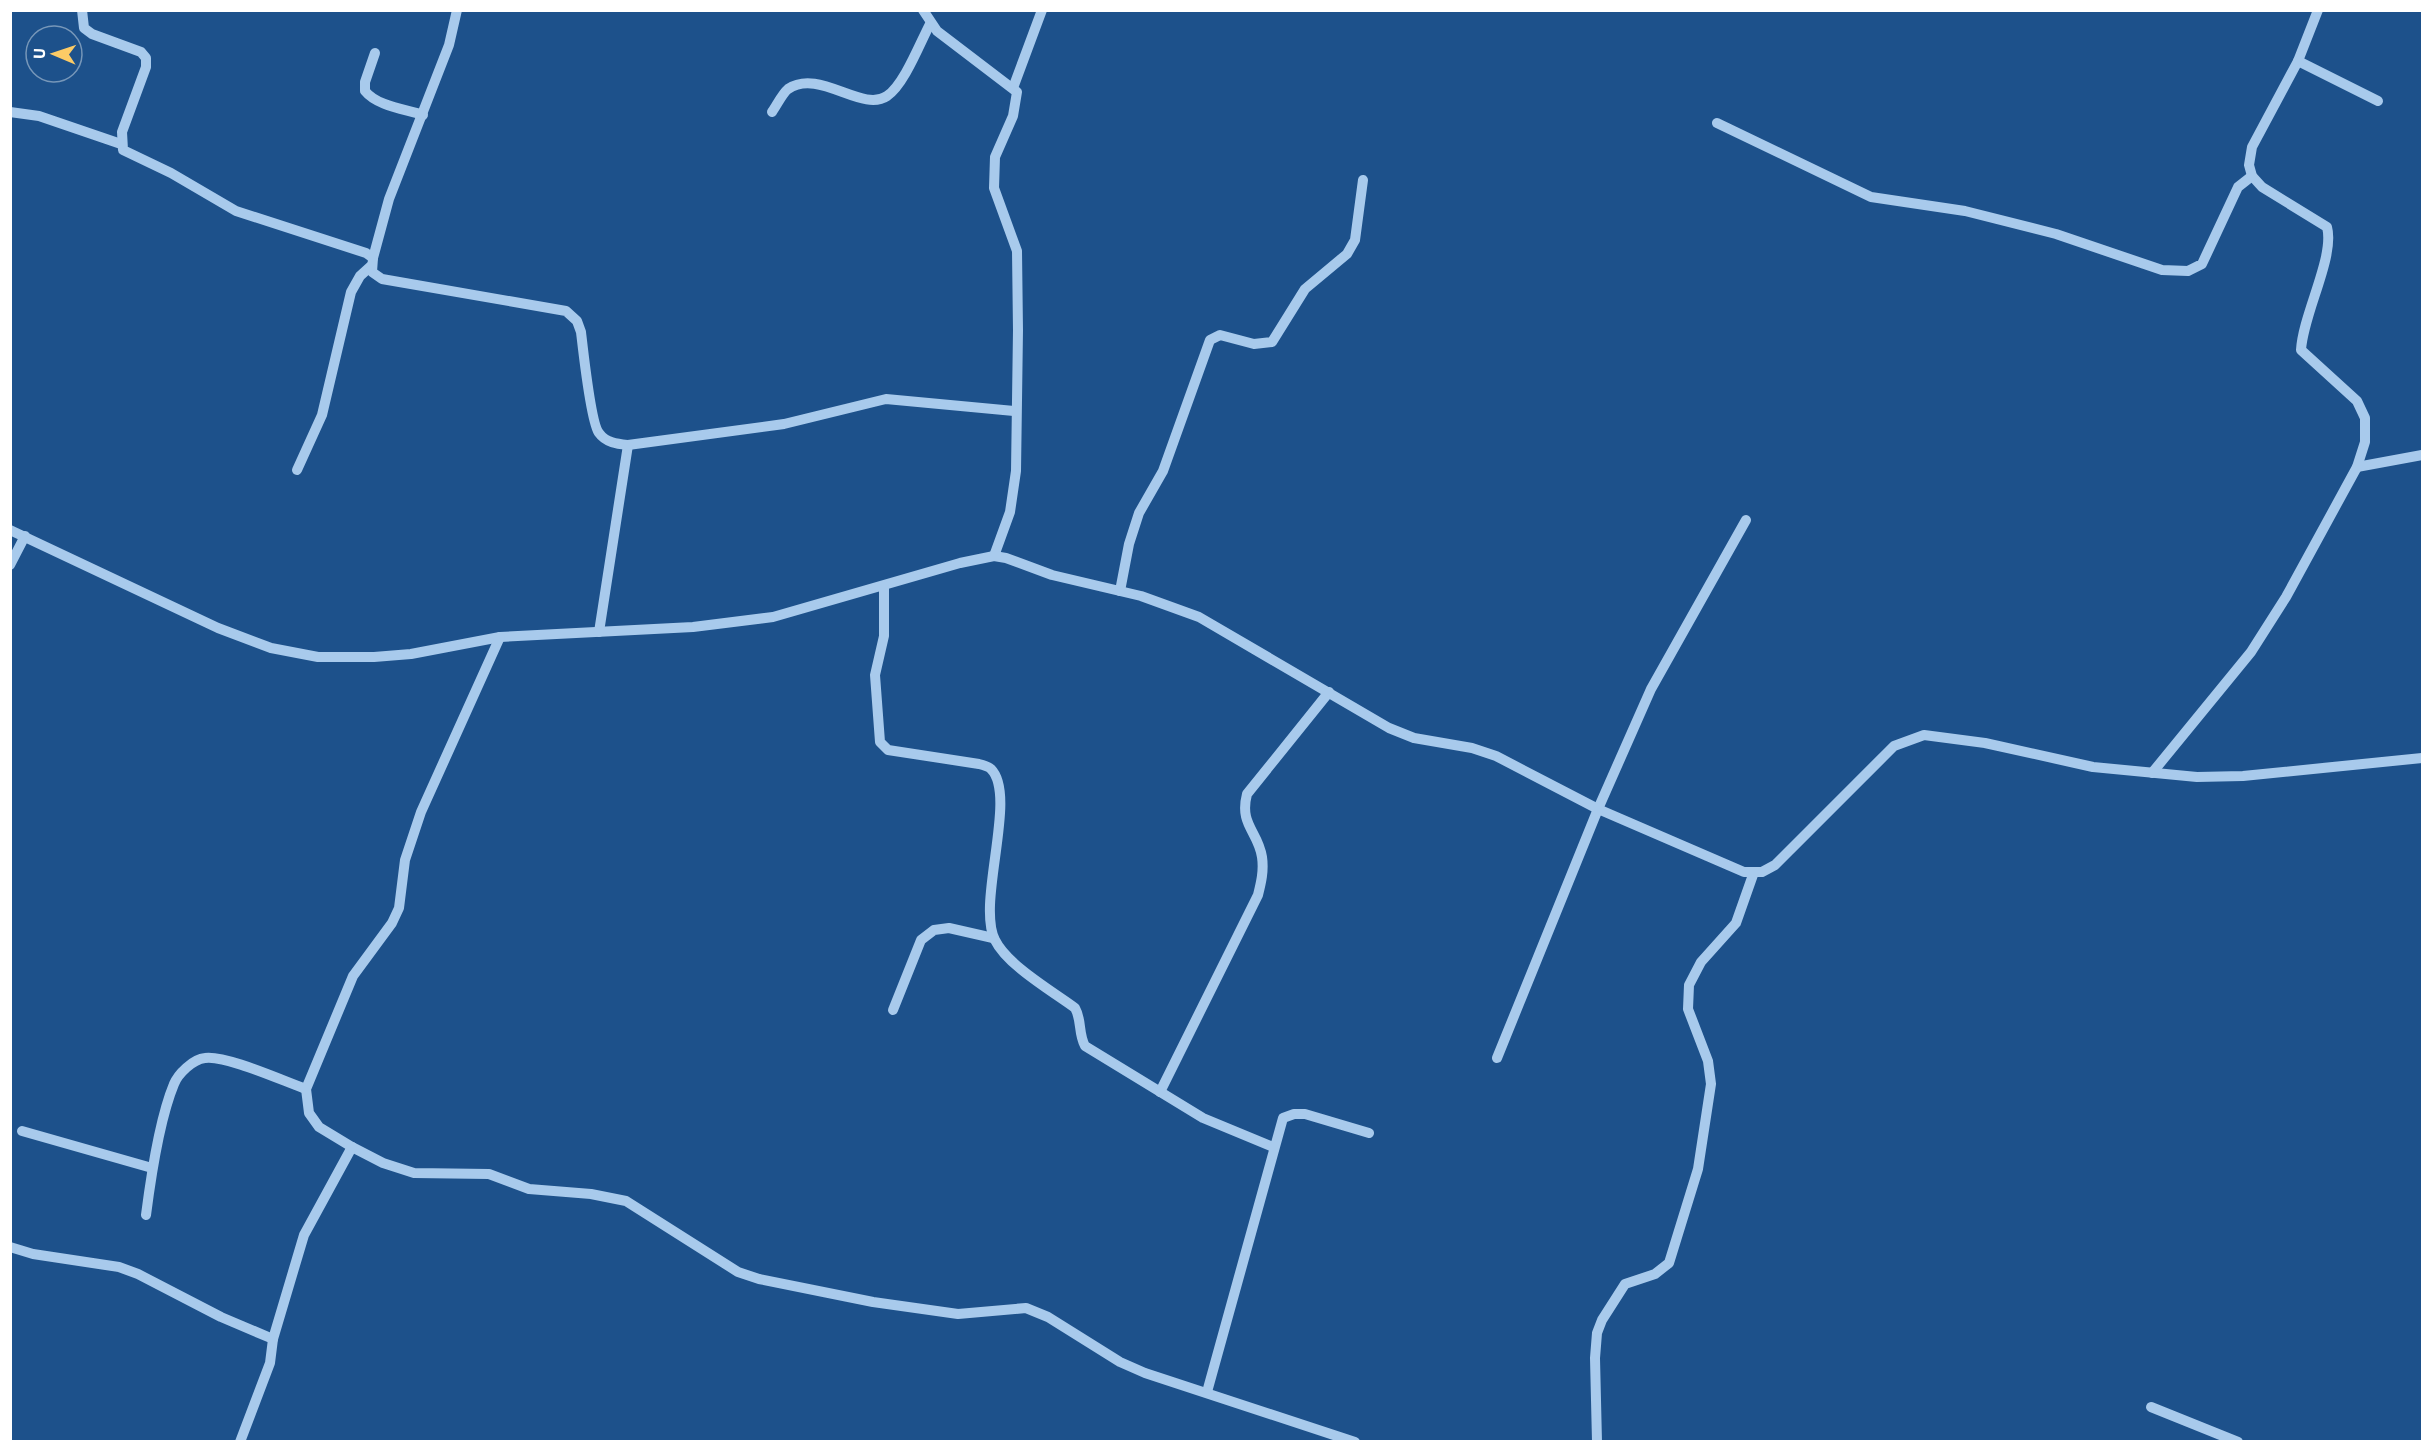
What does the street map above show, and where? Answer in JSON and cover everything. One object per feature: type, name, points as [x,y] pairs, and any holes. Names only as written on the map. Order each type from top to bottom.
[{"type":"street","points":[[82,10],[84,28],[92,34],[141,52],[146,58],[146,67],[122,132],[123,150],[137,159],[171,173],[236,211],[350,247],[372,262]]},
{"type":"street","points":[[458,10],[449,45],[399,172],[372,262],[372,272],[382,279],[566,311],[577,321],[581,332],[592,416],[598,433],[612,443],[628,445],[784,424],[886,399],[1014,411]]},
{"type":"street","points":[[923,10],[930,24],[1013,88],[1018,101],[995,157],[994,188],[1017,251],[1014,411],[1016,471],[1010,512],[994,556]]},
{"type":"street","points":[[1013,88],[1042,10]]},
{"type":"street","points":[[2152,773],[2251,652],[2286,597],[2357,467],[2365,442],[2365,418],[2357,400],[2301,350],[2302,330],[2328,248],[2327,227],[2262,188],[2252,176],[2249,155],[2298,61],[2318,10]]},
{"type":"street","points":[[772,112],[788,90],[803,84],[820,85],[874,101],[885,98],[901,79],[930,24]]},
{"type":"street","points":[[375,53],[364,91],[381,102],[423,115]]},
{"type":"street","points":[[2298,61],[2378,101]]},
{"type":"street","points":[[10,112],[39,116],[121,144]]},
{"type":"street","points":[[1717,123],[1827,178],[1871,197],[1977,214],[2056,234],[2162,270],[2188,271],[2202,264],[2238,187],[2252,176]]},
{"type":"street","points":[[1120,591],[1129,544],[1139,513],[1163,471],[1210,340],[1221,335],[1254,344],[1272,342],[1305,289],[1347,254],[1355,240],[1363,180]]},
{"type":"street","points":[[297,470],[322,415],[351,292],[360,276],[372,262]]},
{"type":"street","points":[[599,632],[628,445]]},
{"type":"street","points":[[2357,467],[2422,455]]},
{"type":"street","points":[[1497,1058],[1598,809],[1651,688],[1746,520]]},
{"type":"street","points":[[10,530],[218,628],[271,648],[318,657],[374,657],[411,654],[500,638],[693,627],[773,617],[960,563],[994,556],[1018,561],[1052,575],[1120,591],[1199,617],[1389,728],[1413,738],[1472,748],[1496,756],[1598,809],[1724,865],[1754,872],[1775,865],[1894,746],[1924,735],[1985,743],[2093,767],[2198,777],[2243,776],[2422,758]]},
{"type":"street","points":[[10,565],[25,536]]},
{"type":"street","points":[[884,586],[884,636],[875,675],[880,742],[888,750],[979,764],[991,768],[998,780],[999,817],[995,868],[989,901],[993,938],[1002,952],[1075,1008],[1081,1018],[1081,1038],[1085,1046],[1203,1118],[1273,1148]]},
{"type":"street","points":[[500,638],[421,812],[405,860],[404,879],[395,915],[353,976],[306,1089],[309,1113],[319,1127],[352,1148],[384,1163],[414,1173],[489,1174],[529,1189],[591,1194],[626,1201],[738,1272],[759,1279],[873,1302],[958,1314],[1026,1308],[1048,1317],[1120,1362],[1145,1373],[1355,1442]]},
{"type":"street","points":[[1160,1092],[1258,895],[1263,876],[1262,856],[1244,815],[1247,794],[1329,692]]},
{"type":"street","points":[[1597,1442],[1595,1358],[1597,1333],[1625,1284],[1655,1274],[1670,1263],[1698,1169],[1712,1084],[1708,1061],[1688,1009],[1689,986],[1701,962],[1736,923],[1754,872]]},
{"type":"street","points":[[893,1010],[921,940],[934,930],[949,928],[993,938]]},
{"type":"street","points":[[146,1215],[152,1168],[175,1082],[188,1066],[203,1058],[218,1058],[306,1089]]},
{"type":"street","points":[[1207,1392],[1283,1118],[1294,1114],[1305,1114],[1369,1134]]},
{"type":"street","points":[[22,1131],[152,1168]]},
{"type":"street","points":[[240,1442],[270,1363],[273,1338],[304,1235],[352,1148]]},
{"type":"street","points":[[10,1247],[33,1254],[119,1267],[154,1281],[220,1317],[273,1338]]},
{"type":"street","points":[[2151,1407],[2238,1442]]}]
